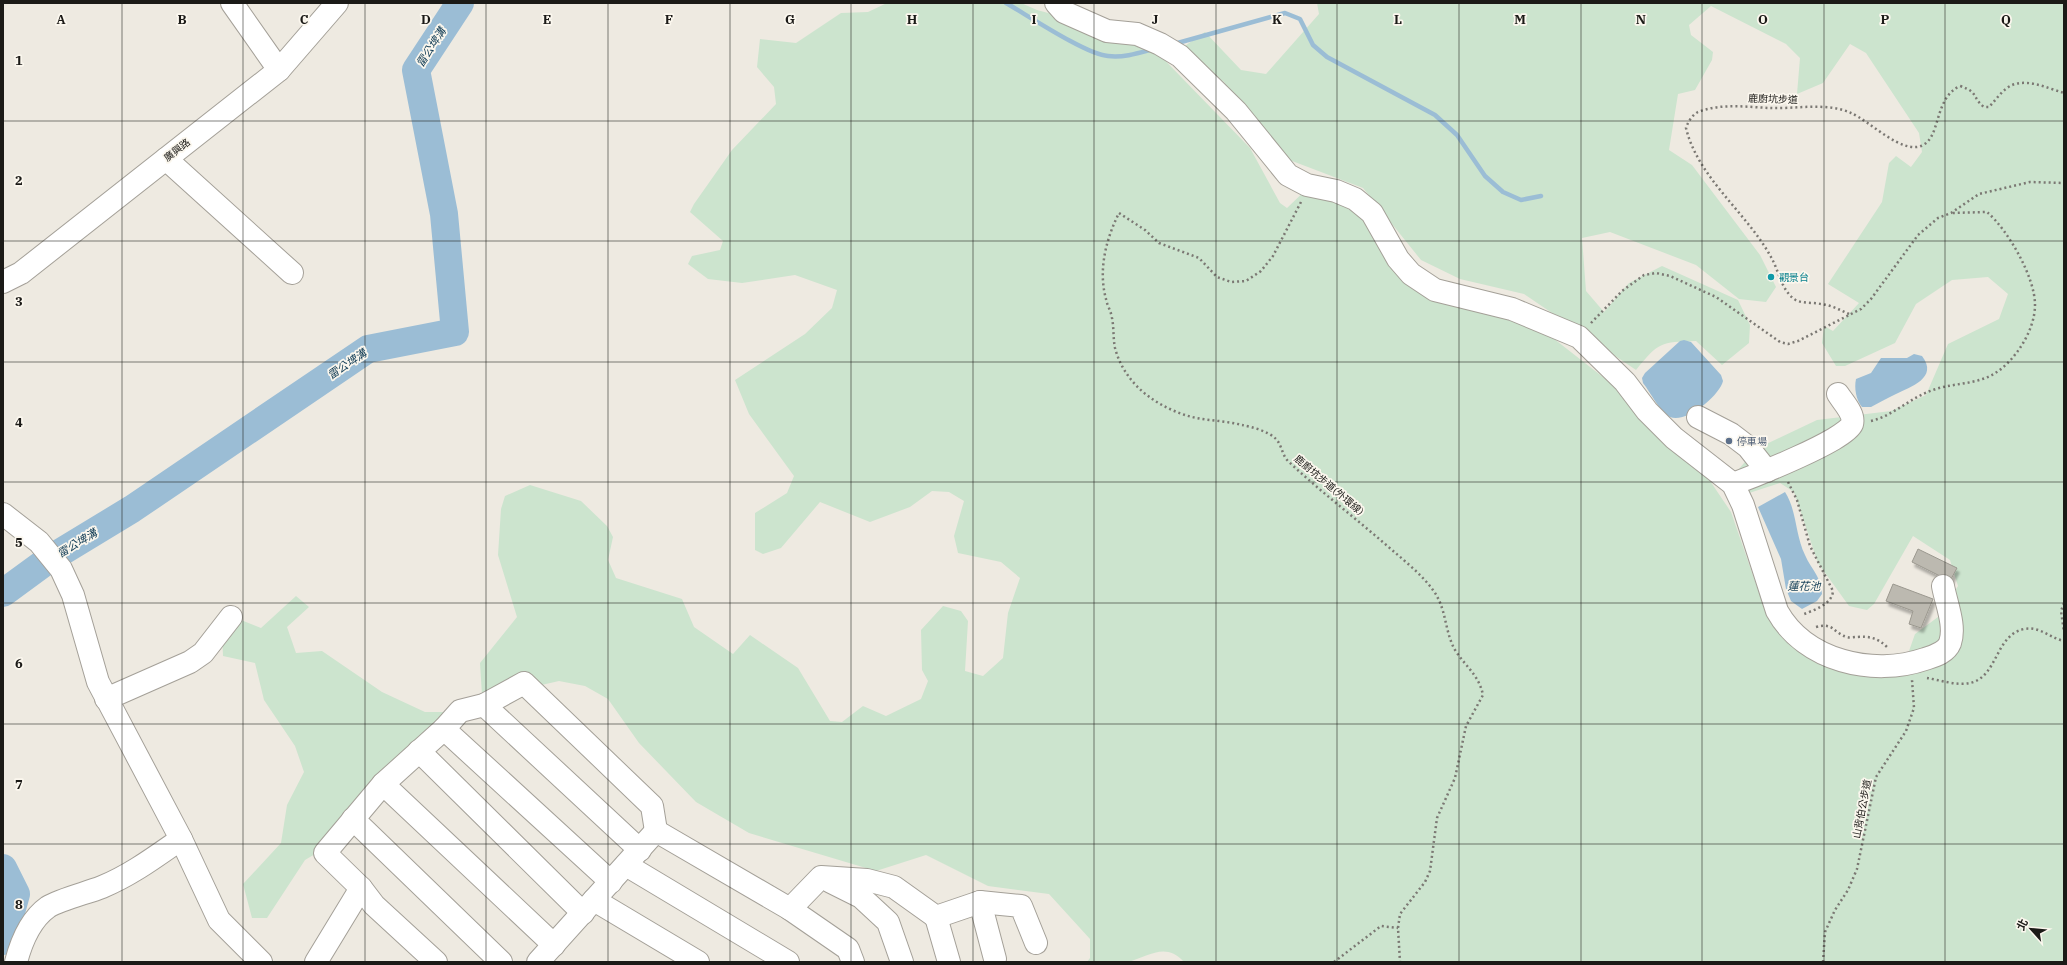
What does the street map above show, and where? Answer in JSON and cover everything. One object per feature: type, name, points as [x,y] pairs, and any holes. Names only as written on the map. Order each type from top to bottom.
[{"type":"street","points":[[232,3],[279,70]]},
{"type":"street","name":"廣興路","points":[[3,282],[21,273],[279,70],[337,3]]},
{"type":"street","points":[[1056,3],[1064,12],[1107,31],[1137,34],[1167,49],[1236,111],[1288,175],[1307,185],[1336,191],[1355,199],[1372,213],[1398,259],[1411,274],[1435,290],[1512,309],[1579,337],[1625,382],[1647,411],[1674,438],[1732,484],[1743,505],[1777,611],[1785,625],[1801,641],[1834,657],[1856,665],[1876,666],[1911,672],[1914,662],[1942,653],[1950,644],[1952,629],[1943,586]]},
{"type":"street","points":[[166,159],[292,273]]},
{"type":"street","points":[[1732,484],[1774,468],[1839,437],[1852,423],[1851,414],[1838,394]]},
{"type":"street","points":[[1698,417],[1731,434],[1774,468]]},
{"type":"street","points":[[3,514],[47,551],[61,569],[73,595],[98,682],[106,699],[181,839],[219,920],[261,962]]},
{"type":"street","points":[[106,699],[190,662],[203,653],[231,617]]},
{"type":"street","points":[[436,962],[374,905],[361,888],[325,852],[383,784],[444,729],[460,711],[484,704],[524,684],[652,806],[656,831]]},
{"type":"street","points":[[484,704],[633,857],[788,962]]},
{"type":"street","points":[[444,729],[611,882]]},
{"type":"street","points":[[419,751],[588,906],[698,962]]},
{"type":"street","points":[[383,784],[554,945]]},
{"type":"street","points":[[354,819],[501,962]]},
{"type":"street","points":[[538,962],[656,831]]},
{"type":"street","points":[[656,831],[790,909],[848,949],[853,962]]},
{"type":"street","points":[[16,962],[20,947],[33,922],[48,908],[103,886],[136,870],[181,839]]},
{"type":"street","points":[[790,909],[821,877],[867,880],[894,887],[936,917],[949,962]]},
{"type":"street","points":[[821,877],[860,897],[888,922],[902,962]]},
{"type":"street","points":[[316,962],[361,888]]},
{"type":"street","points":[[936,917],[980,902],[1021,906],[1036,943]]},
{"type":"street","points":[[980,902],[995,959]]},
{"type":"path","name":"鹿廚坑步道","points":[[1849,314],[1821,304],[1795,300],[1786,291],[1772,258],[1764,245],[1726,197],[1696,154],[1686,128],[1689,120],[1697,112],[1718,107],[1826,107],[1850,112],[1866,121],[1898,144],[1911,148],[1923,146],[1930,138],[1947,97],[1953,89],[1960,86],[1970,89],[1976,94],[1979,104],[1984,107],[1989,107],[2006,88],[2016,83],[2031,83],[2064,94]]},
{"type":"path","points":[[1579,337],[1622,291],[1644,275],[1656,273],[1670,276],[1716,297],[1780,342],[1788,344],[1861,309],[1871,299],[1918,235],[1938,218],[1950,213],[1980,194],[2030,182],[2064,182]]},
{"type":"path","name":"鹿廚坑步道(外環線)","points":[[1307,185],[1297,211],[1273,256],[1261,271],[1246,281],[1231,282],[1217,277],[1199,258],[1159,243],[1144,230],[1119,214],[1110,230],[1105,256],[1103,274],[1105,298],[1112,317],[1115,347],[1122,367],[1137,388],[1155,401],[1185,415],[1226,420],[1262,431],[1276,439],[1286,460],[1396,553],[1433,590],[1446,615],[1448,630],[1455,649],[1480,683],[1483,695],[1466,726],[1455,778],[1437,818],[1430,871],[1425,882],[1400,914],[1398,928],[1400,962]]},
{"type":"path","points":[[1852,423],[1872,421],[1934,389],[1965,384],[1991,376],[2004,367],[2017,352],[2027,334],[2033,319],[2035,304],[2032,289],[2026,269],[1998,221],[1987,212],[1950,213]]},
{"type":"path","points":[[1774,468],[1797,500],[1810,546],[1833,591],[1833,597],[1829,602],[1800,615],[1797,620]]},
{"type":"path","points":[[2064,603],[2061,611],[2064,632]]},
{"type":"path","points":[[1813,628],[1823,625],[1832,626],[1849,638],[1873,637],[1880,640],[1911,672]]},
{"type":"path","points":[[1923,678],[1970,684],[1984,675],[1991,666],[2005,641],[2012,634],[2024,629],[2039,629],[2064,641]]},
{"type":"path","name":"山背伯公步道","points":[[1822,962],[1826,932],[1835,910],[1848,890],[1857,869],[1876,777],[1906,731],[1914,708],[1911,672]]},
{"type":"path","points":[[1334,962],[1381,926],[1398,928]]},
{"type":"green space","points":[[887,3],[1021,3],[1037,10],[1123,33],[1151,46],[1250,148],[1280,203],[1287,208],[1312,184],[1348,195],[1401,269],[1535,324],[1649,413],[1700,466],[1731,512],[1767,616],[1810,650],[1914,658],[1909,651],[1915,634],[1938,617],[1958,586],[1950,560],[1913,536],[1874,604],[1867,610],[1849,606],[1818,563],[1794,492],[1780,483],[1746,494],[1738,470],[1756,449],[1817,420],[1891,411],[1926,395],[1948,344],[1999,319],[2008,294],[1988,277],[1952,280],[1916,304],[1895,343],[1845,366],[1836,366],[1822,343],[1824,326],[1833,331],[1859,303],[1828,284],[1882,202],[1889,163],[1896,156],[1911,167],[1922,152],[1919,133],[1866,53],[1850,44],[1823,83],[1797,94],[1800,58],[1786,44],[1711,6],[1689,25],[1691,35],[1713,52],[1712,60],[1695,90],[1678,94],[1669,150],[1692,165],[1760,255],[1776,287],[1766,302],[1739,299],[1696,265],[1610,232],[1582,238],[1586,291],[1604,312],[1629,283],[1662,266],[1738,300],[1750,325],[1749,343],[1722,365],[1696,341],[1684,341],[1661,345],[1650,354],[1636,370],[1524,294],[1460,279],[1421,260],[1363,188],[1279,156],[1247,124],[1224,82],[1179,50],[1205,32],[1241,70],[1266,74],[1319,14],[1317,3],[2064,3],[2064,962],[1184,962],[1170,952],[1163,951],[1127,962],[1087,962],[1090,958],[1090,939],[1049,894],[988,886],[926,855],[876,871],[749,833],[696,802],[639,743],[608,699],[585,686],[559,681],[524,689],[415,750],[342,838],[305,860],[267,918],[252,918],[243,884],[281,843],[287,805],[304,772],[295,746],[264,700],[255,663],[223,656],[222,631],[236,618],[261,628],[296,596],[309,607],[287,627],[296,653],[322,651],[382,692],[425,712],[447,712],[482,695],[480,663],[517,617],[498,555],[501,509],[505,496],[530,485],[581,501],[607,526],[613,537],[608,560],[616,578],[682,599],[694,627],[733,654],[750,635],[798,668],[830,721],[842,722],[863,706],[886,716],[921,699],[928,681],[922,670],[921,630],[943,606],[961,611],[968,621],[965,671],[983,676],[1003,658],[1008,613],[1020,578],[1001,562],[958,553],[954,536],[964,501],[949,492],[932,491],[910,507],[870,522],[820,502],[781,548],[763,554],[755,550],[755,513],[787,493],[794,476],[749,414],[735,380],[805,334],[832,308],[837,290],[795,275],[742,283],[708,279],[688,264],[692,256],[720,250],[723,241],[690,212],[694,204],[732,150],[776,104],[774,87],[757,67],[760,39],[796,43],[841,13],[868,12]]},
{"type":"water","points":[[1684,340],[1691,342],[1721,375],[1723,381],[1716,394],[1701,407],[1685,416],[1677,418],[1670,417],[1662,411],[1643,383],[1642,378],[1645,373],[1680,341]]},
{"type":"water","points":[[1914,354],[1922,356],[1926,364],[1927,370],[1921,381],[1871,407],[1862,407],[1856,394],[1856,379],[1871,373],[1881,358],[1907,358]]},
{"type":"water","name":"蓮花池","points":[[1785,492],[1792,507],[1802,547],[1818,577],[1821,587],[1822,594],[1817,601],[1802,609],[1791,601],[1786,589],[1781,559],[1758,507]]},
{"type":"building","points":[[1918,549],[1957,568],[1950,581],[1912,562]]},
{"type":"building","points":[[1893,584],[1933,599],[1921,628],[1909,624],[1913,611],[1886,601]]},
{"type":"waterway","name":"雷公埤溝","points":[[3,593],[48,560],[132,509],[368,349],[455,332],[444,214],[416,70],[460,3]]},
{"type":"waterway","points":[[1006,3],[1072,42],[1098,54],[1108,56],[1131,55],[1154,49]]},
{"type":"waterway","points":[[1174,44],[1285,13],[1300,19],[1313,45],[1327,57],[1435,115],[1457,135],[1485,176],[1503,192],[1521,200],[1541,196]]},
{"type":"waterway","name":"雷公埤溝","points":[[3,868],[16,894],[3,941]]},
{"type":"place","name":"觀景台","points":[[1771,277]]},
{"type":"place","name":"停車場","points":[[1729,441]]}]
